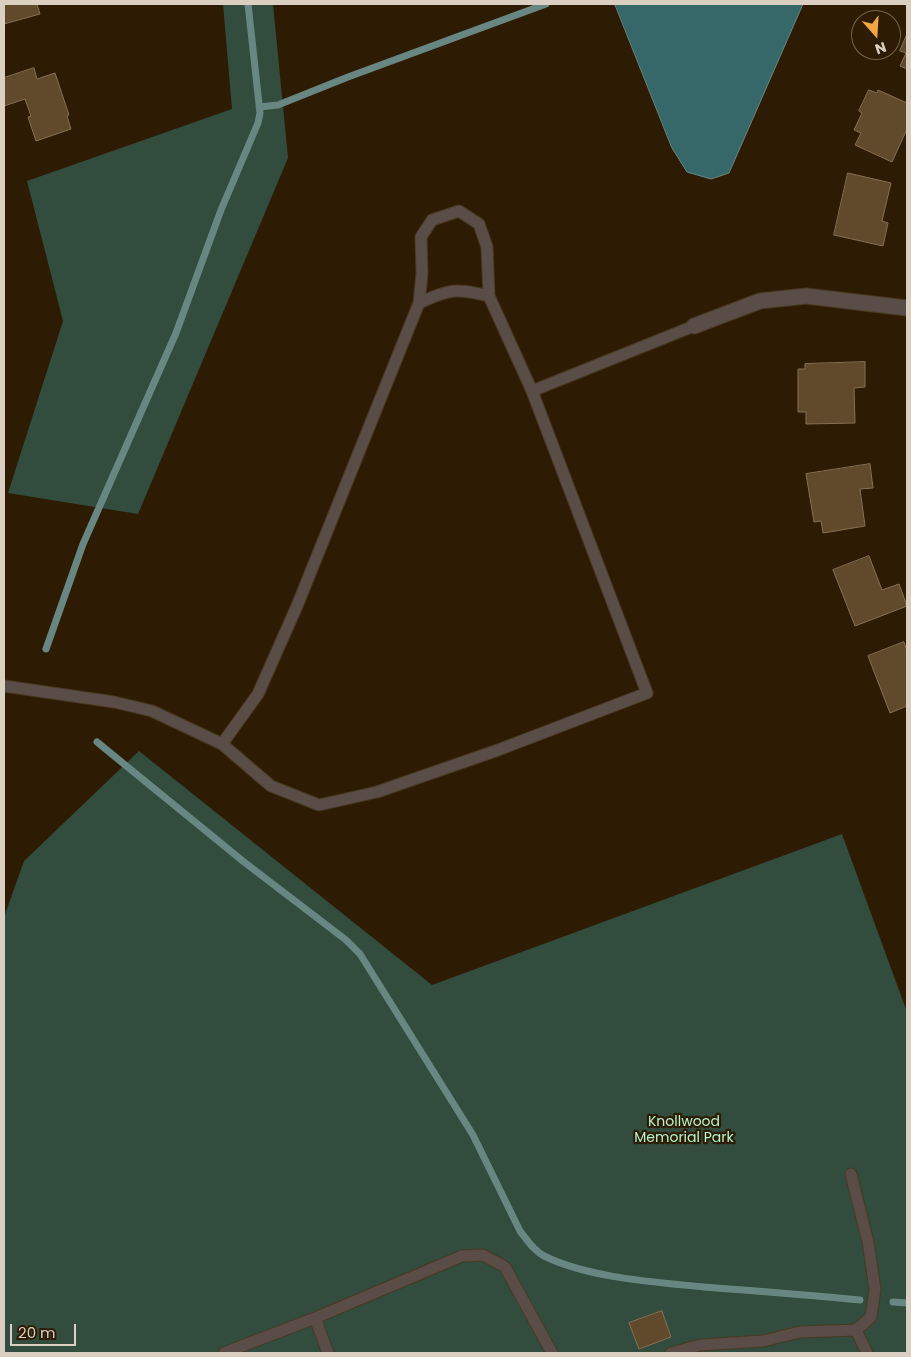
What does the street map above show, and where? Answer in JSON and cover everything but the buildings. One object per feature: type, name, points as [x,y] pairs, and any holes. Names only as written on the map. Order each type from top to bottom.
[{"type":"street","points":[[694,326],[760,301],[806,296],[907,308]]},
{"type":"lane","points":[[4,686],[114,702],[152,711],[222,744],[271,786],[319,806],[387,788],[498,750],[647,693],[532,391],[489,296],[487,247],[479,224],[459,211],[432,220],[421,237],[422,274],[419,303],[297,606],[258,694],[222,744]]},
{"type":"lane","points":[[419,303],[442,293],[465,290],[489,296]]},
{"type":"lane","points":[[532,391],[694,326]]},
{"type":"lane","points":[[671,1353],[700,1345],[763,1341],[800,1332],[856,1330],[872,1317],[875,1289],[868,1242],[850,1174]]},
{"type":"lane","points":[[224,1353],[316,1318],[462,1256],[483,1256],[505,1267],[552,1353]]},
{"type":"lane","points":[[316,1318],[328,1353]]},
{"type":"lane","points":[[856,1330],[867,1353]]},
{"type":"lane","points":[[763,1341],[765,1353]]},
{"type":"green space","points":[[223,4],[273,4],[288,158],[138,514],[8,493],[63,321],[27,181],[232,109]]},
{"type":"green space","name":"Knollwood Memorial Park","points":[[139,751],[432,985],[842,834],[907,1012],[907,1353],[4,1353],[4,917],[24,861]]},
{"type":"water","points":[[615,4],[803,4],[729,173],[711,179],[687,172],[672,148]]},
{"type":"waterway","points":[[46,649],[83,544],[176,333],[221,210],[258,123],[260,113],[248,4]]},
{"type":"waterway","points":[[259,107],[278,105],[348,77],[546,4]]},
{"type":"waterway","points":[[97,742],[244,862],[346,940],[360,954],[473,1135],[520,1231],[540,1254],[581,1269],[622,1278],[860,1300]]},
{"type":"waterway","points":[[893,1302],[907,1303]]}]
